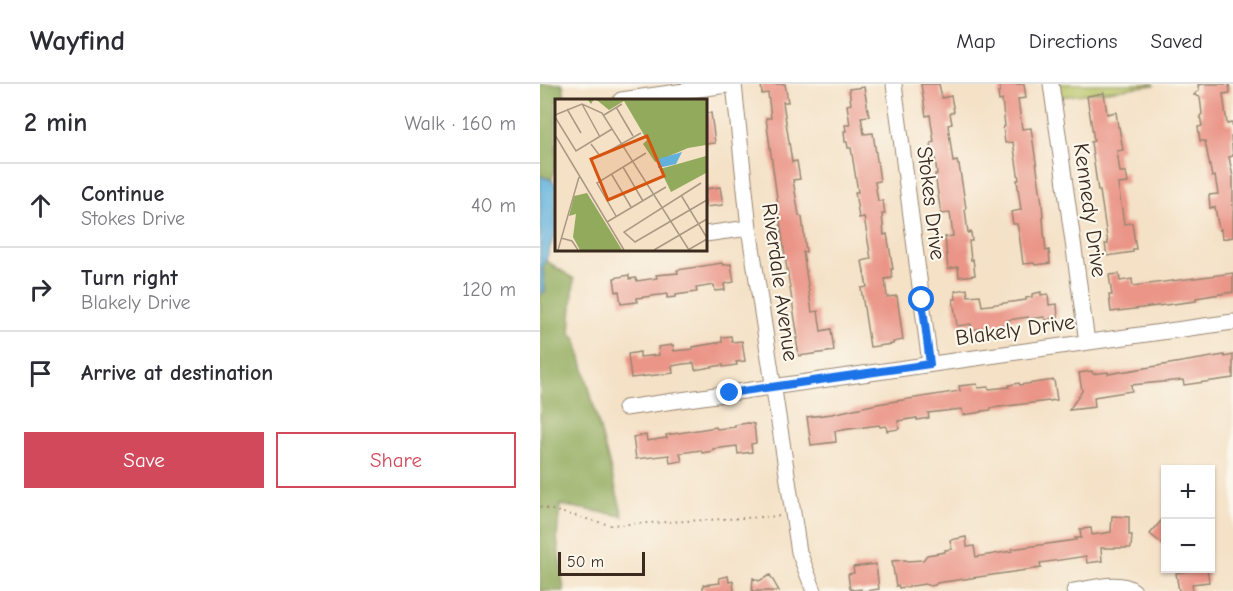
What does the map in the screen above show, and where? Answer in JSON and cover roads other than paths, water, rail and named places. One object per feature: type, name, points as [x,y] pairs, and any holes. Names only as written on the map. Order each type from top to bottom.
[{"type":"street","points":[[628,99],[734,84]]},
{"type":"street","name":"Riverdale Avenue","points":[[734,84],[750,228],[793,516],[799,552],[814,591]]},
{"type":"street","name":"Stokes Drive","points":[[894,84],[930,364]]},
{"type":"street","name":"Kennedy Drive","points":[[1051,84],[1087,342]]},
{"type":"street","points":[[706,234],[750,228]]},
{"type":"street","name":"Blakely Drive","points":[[624,408],[1233,322]]},
{"type":"street","points":[[1074,591],[1119,585],[1134,591]]},
{"type":"water","points":[[540,176],[552,180],[555,184],[555,233],[543,268],[545,292],[540,294]]}]
